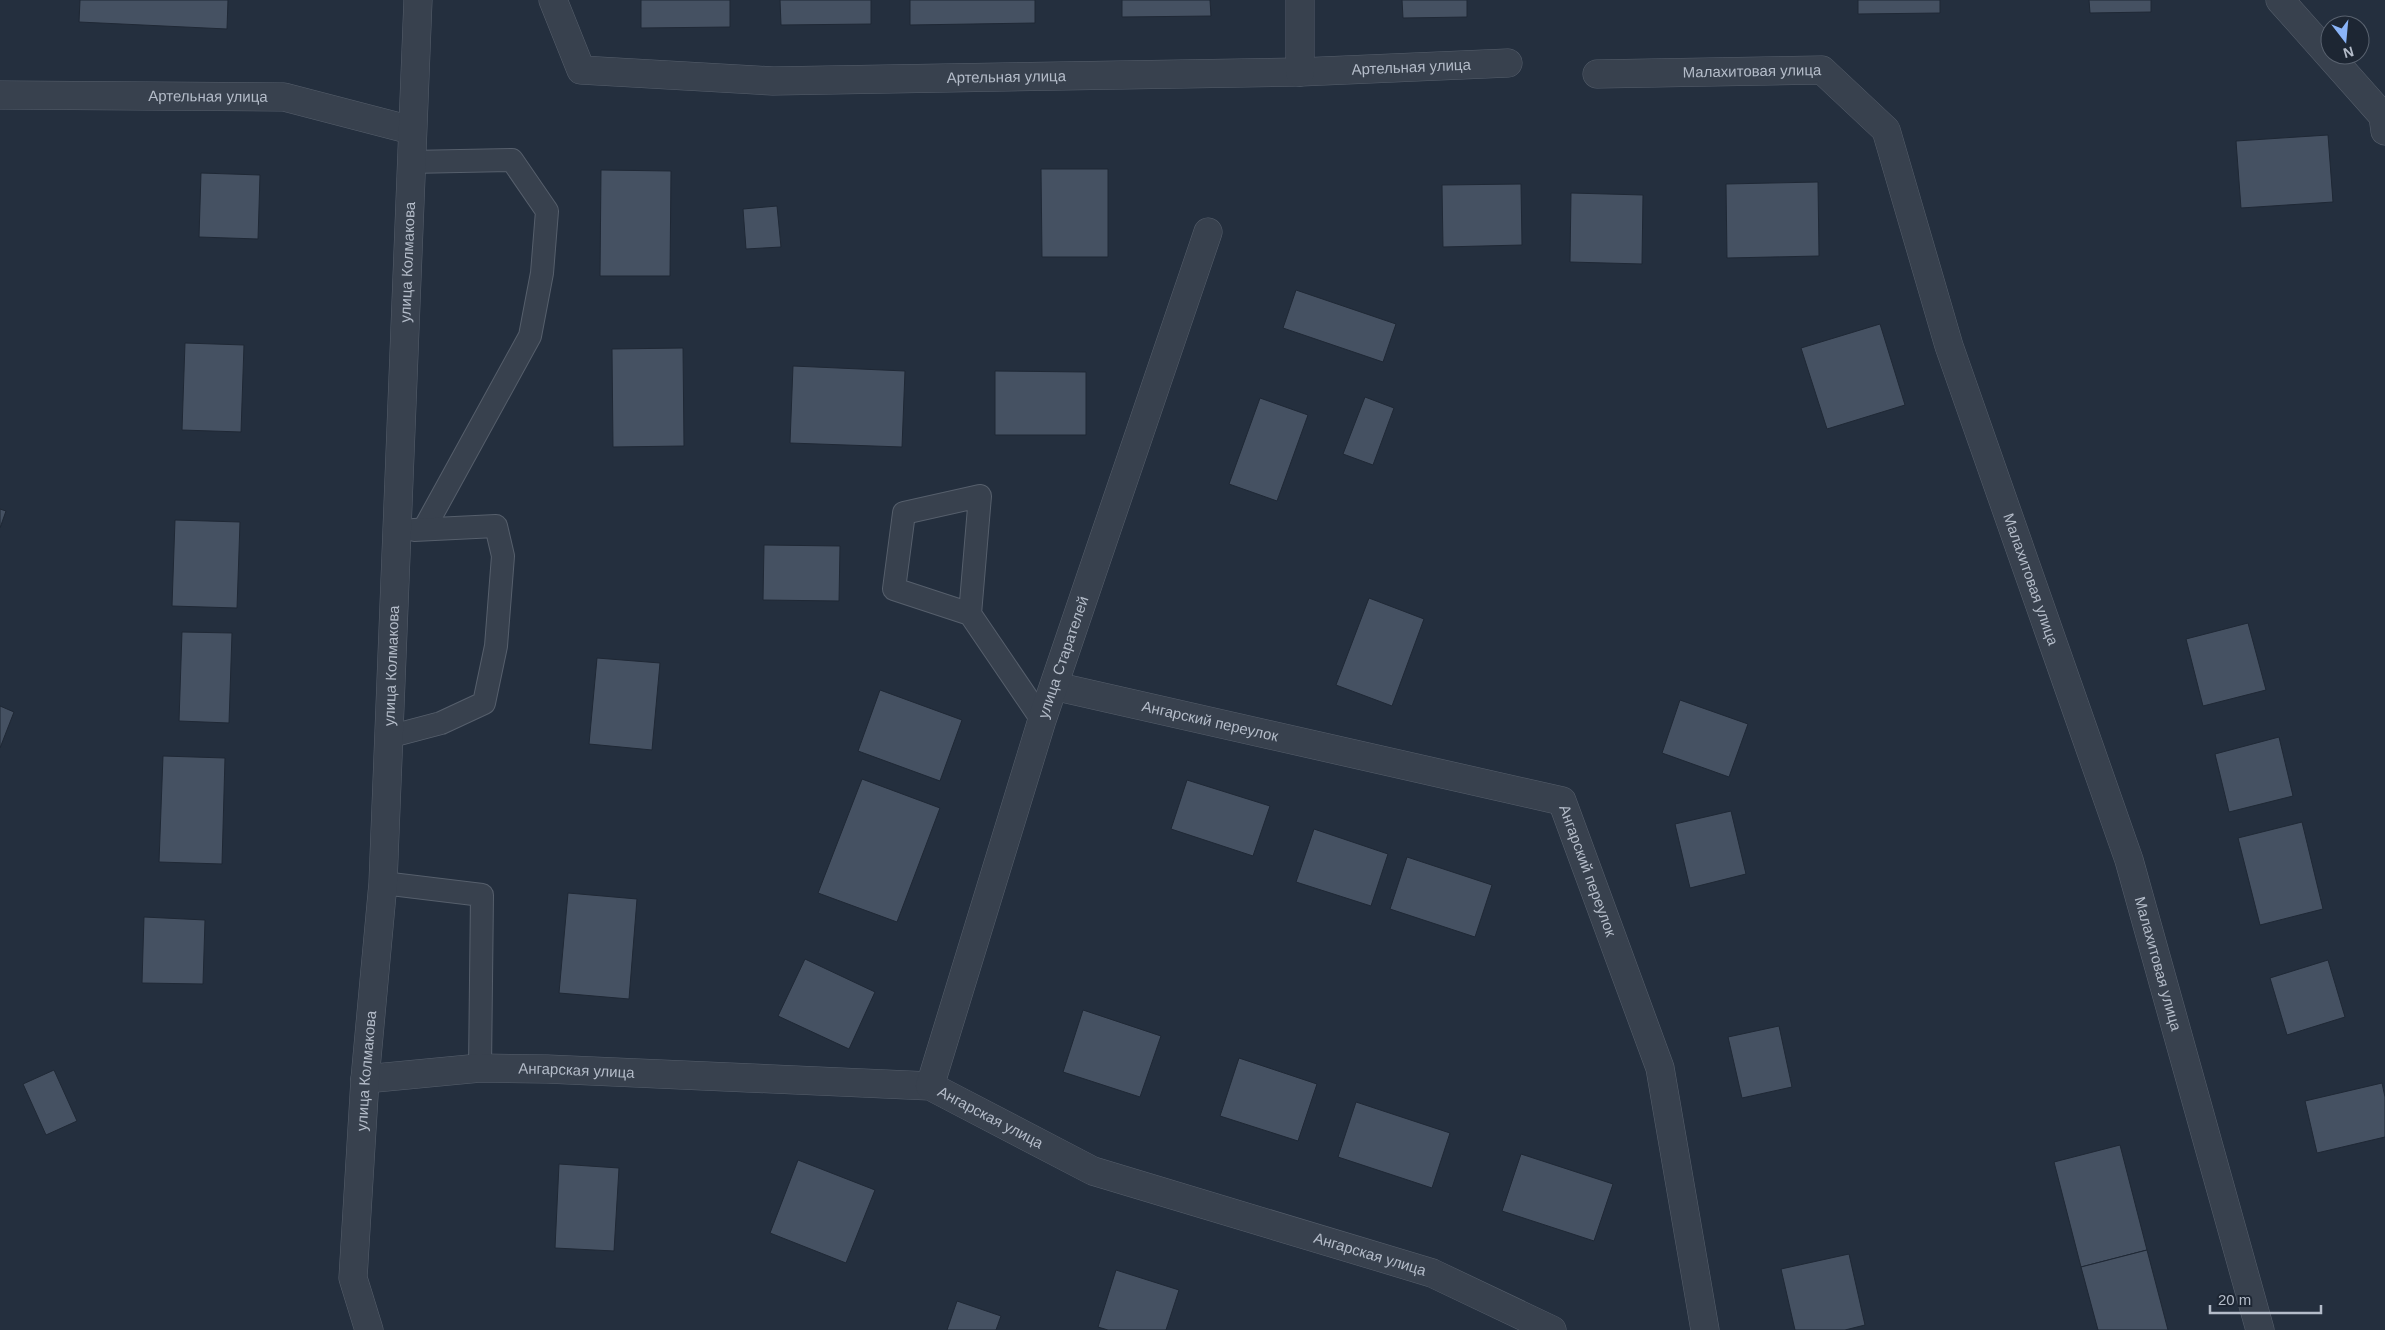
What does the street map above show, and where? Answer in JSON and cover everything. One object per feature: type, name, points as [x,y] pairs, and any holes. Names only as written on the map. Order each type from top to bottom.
[{"type":"street","name":"улица Колмакова","points":[[369,1330],[353,1278],[365,1079],[383,883],[411,130],[418,0]]},
{"type":"street","name":"Артельная улица","points":[[553,0],[580,70],[774,81],[1300,72],[1508,62]]},
{"type":"street","points":[[1300,0],[1300,72]]},
{"type":"street","points":[[2280,0],[2383,116],[2385,131]]},
{"type":"street","name":"Малахитовая улица","points":[[1597,74],[1822,70],[1886,130],[1949,346],[2129,860],[2260,1330]]},
{"type":"street","name":"Артельная улица","points":[[0,94],[284,97],[411,130]]},
{"type":"street","name":"улица Старателей","points":[[930,1086],[1042,720],[1208,232]]},
{"type":"street","name":"Ангарский переулок","points":[[1054,686],[1562,801],[1660,1068],[1704,1330]]},
{"type":"street","name":"Ангарская улица","points":[[365,1079],[480,1068],[547,1068],[930,1086],[1093,1171],[1432,1273],[1552,1330]]},
{"type":"lane","points":[[410,162],[512,160],[547,211],[542,273],[530,336],[424,529]]},
{"type":"lane","points":[[970,614],[980,496],[904,513],[894,589],[970,614],[1042,720]]},
{"type":"lane","points":[[388,737],[441,723],[484,703],[496,646],[503,556],[496,526],[396,531]]},
{"type":"lane","points":[[383,883],[482,895],[480,1068]]},
{"type":"building","points":[[80,0],[228,0],[227,29],[79,22]]},
{"type":"building","points":[[641,0],[730,0],[730,27],[641,28]]},
{"type":"building","points":[[780,0],[871,0],[871,24],[781,25]]},
{"type":"building","points":[[910,0],[1035,0],[1035,23],[910,25]]},
{"type":"building","points":[[1122,0],[1210,0],[1211,16],[1122,17]]},
{"type":"building","points":[[1402,0],[1467,0],[1467,17],[1403,18]]},
{"type":"building","points":[[1858,0],[1940,0],[1940,13],[1858,14]]},
{"type":"building","points":[[2089,0],[2151,0],[2151,12],[2090,13]]},
{"type":"building","points":[[2328,135],[2333,202],[2241,208],[2236,141]]},
{"type":"building","points":[[1041,169],[1108,169],[1108,257],[1042,257]]},
{"type":"building","points":[[601,170],[671,171],[670,276],[600,276]]},
{"type":"building","points":[[201,173],[260,175],[258,239],[199,237]]},
{"type":"building","points":[[1818,182],[1819,256],[1727,258],[1726,184]]},
{"type":"building","points":[[1521,184],[1522,245],[1443,247],[1442,185]]},
{"type":"building","points":[[1571,193],[1643,195],[1642,264],[1570,262]]},
{"type":"building","points":[[777,206],[781,247],[746,249],[743,209]]},
{"type":"building","points":[[1296,290],[1396,324],[1383,362],[1283,328]]},
{"type":"building","points":[[1880,324],[1905,405],[1827,429],[1801,348]]},
{"type":"building","points":[[185,343],[244,345],[241,432],[182,430]]},
{"type":"building","points":[[683,348],[684,446],[613,447],[612,349]]},
{"type":"building","points":[[793,366],[905,371],[902,447],[790,443]]},
{"type":"building","points":[[995,371],[1086,372],[1086,435],[995,435]]},
{"type":"building","points":[[1365,397],[1394,408],[1373,465],[1343,454]]},
{"type":"building","points":[[1260,398],[1308,415],[1277,501],[1229,484]]},
{"type":"building","points":[[0,509],[6,511],[0,528]]},
{"type":"building","points":[[175,520],[240,522],[237,608],[172,606]]},
{"type":"building","points":[[764,545],[840,546],[839,601],[763,600]]},
{"type":"building","points":[[1369,598],[1424,619],[1392,706],[1336,685]]},
{"type":"building","points":[[2248,623],[2266,690],[2203,706],[2186,639]]},
{"type":"building","points":[[182,632],[232,633],[229,723],[179,721]]},
{"type":"building","points":[[597,658],[660,663],[652,750],[589,744]]},
{"type":"building","points":[[880,690],[962,720],[940,781],[858,751]]},
{"type":"building","points":[[1680,700],[1748,724],[1729,777],[1662,753]]},
{"type":"building","points":[[0,706],[14,712],[0,748]]},
{"type":"building","points":[[2279,737],[2293,796],[2229,812],[2215,754]]},
{"type":"building","points":[[163,756],[225,758],[222,864],[159,862]]},
{"type":"building","points":[[862,779],[940,808],[897,922],[818,893]]},
{"type":"building","points":[[1187,780],[1270,806],[1253,856],[1171,829]]},
{"type":"building","points":[[1731,811],[1746,874],[1690,888],[1675,824]]},
{"type":"building","points":[[2302,822],[2323,909],[2260,925],[2238,838]]},
{"type":"building","points":[[1314,829],[1388,854],[1371,906],[1296,882]]},
{"type":"building","points":[[1407,857],[1492,885],[1475,937],[1390,909]]},
{"type":"building","points":[[568,893],[637,899],[629,999],[559,993]]},
{"type":"building","points":[[144,917],[205,920],[203,984],[142,983]]},
{"type":"building","points":[[805,959],[875,992],[849,1049],[778,1016]]},
{"type":"building","points":[[2328,960],[2345,1017],[2287,1035],[2270,978]]},
{"type":"building","points":[[1083,1010],[1161,1036],[1140,1097],[1063,1072]]},
{"type":"building","points":[[1779,1026],[1792,1087],[1742,1098],[1728,1037]]},
{"type":"building","points":[[1239,1058],[1317,1084],[1298,1141],[1220,1116]]},
{"type":"building","points":[[54,1070],[77,1121],[46,1135],[23,1084]]},
{"type":"building","points":[[2382,1083],[2385,1097],[2385,1137],[2317,1153],[2305,1101]]},
{"type":"building","points":[[1356,1102],[1450,1133],[1432,1188],[1338,1157]]},
{"type":"building","points":[[2120,1145],[2147,1250],[2081,1267],[2054,1162]]},
{"type":"building","points":[[1521,1154],[1613,1184],[1594,1241],[1502,1211]]},
{"type":"building","points":[[798,1160],[875,1190],[846,1263],[770,1233]]},
{"type":"building","points":[[559,1164],[619,1168],[614,1251],[555,1248]]},
{"type":"building","points":[[2147,1250],[2168,1330],[2098,1330],[2081,1267]]},
{"type":"building","points":[[1849,1254],[1865,1325],[1845,1330],[1795,1330],[1781,1269]]},
{"type":"building","points":[[1116,1270],[1179,1290],[1166,1330],[1108,1330],[1098,1327]]},
{"type":"building","points":[[957,1301],[1001,1316],[996,1330],[947,1330]]}]
